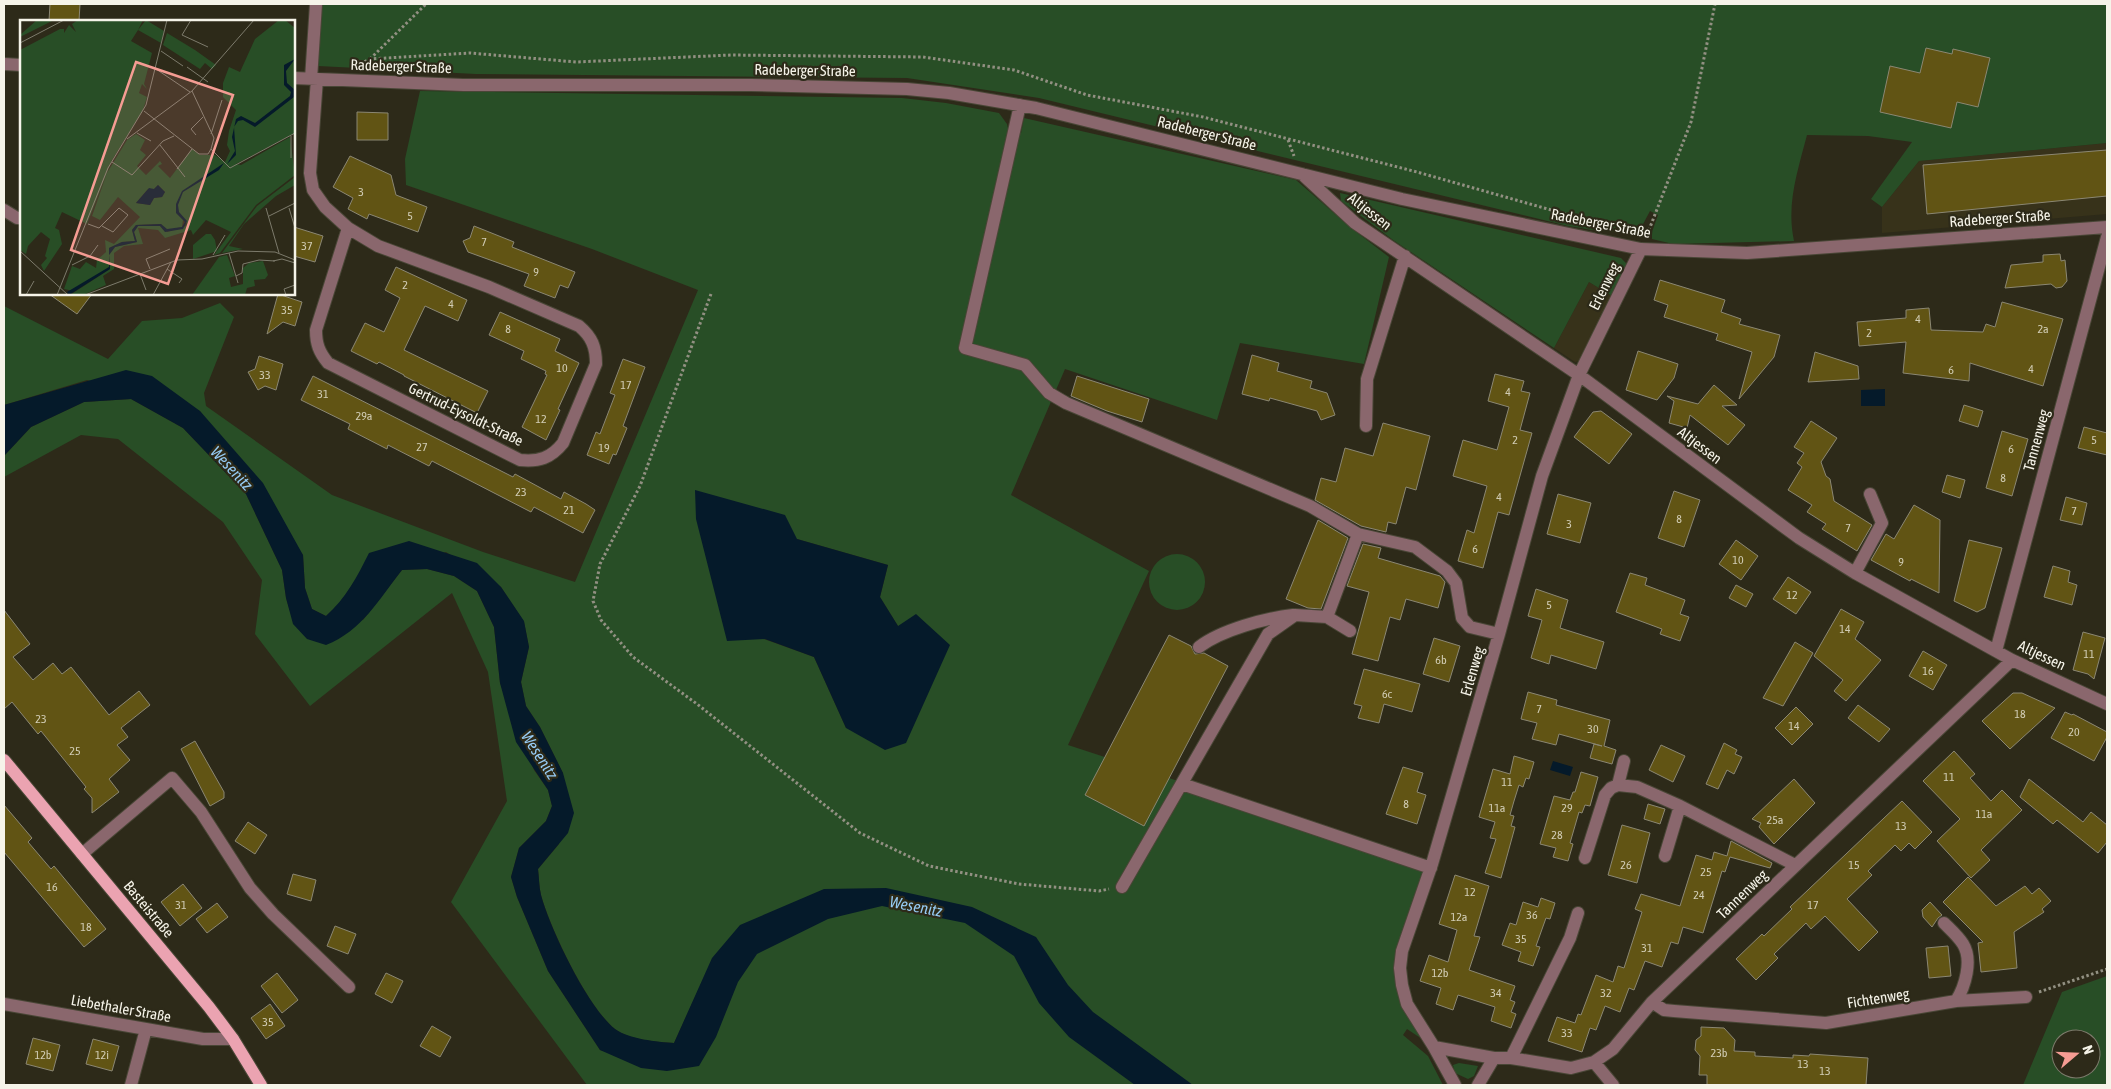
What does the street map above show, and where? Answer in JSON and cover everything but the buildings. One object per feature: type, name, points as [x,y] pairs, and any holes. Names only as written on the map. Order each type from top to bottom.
[{"type":"main road","name":"Basteistraße","points":[[4,760],[8,773],[82,854],[180,971],[233,1040],[261,1085]]},
{"type":"street","name":"Gertrud-Eysoldt-Straße","points":[[316,4],[310,172],[318,200],[348,228],[378,246],[489,287],[578,326],[587,333],[596,350],[596,364],[563,443],[556,452],[546,458],[533,461],[520,460],[328,363],[319,352],[316,330],[348,228]]},
{"type":"street","points":[[4,64],[20,65]]},
{"type":"street","name":"Radeberger Straße","points":[[295,78],[463,85],[751,85],[907,89],[949,93],[1020,105],[1402,198],[1641,249],[1747,253],[2107,227]]},
{"type":"street","points":[[1020,105],[965,348],[1025,365],[1049,392],[1066,403],[1310,506],[1358,534],[1415,547],[1436,561],[1447,571],[1456,584],[1462,618],[1470,627],[1500,634]]},
{"type":"street","name":"Altjessen","points":[[1300,172],[1355,223],[1578,375],[1799,538],[1855,572],[2012,660],[2107,704]]},
{"type":"street","points":[[4,210],[20,218]]},
{"type":"street","name":"Tannenweg","points":[[1996,651],[2107,238]]},
{"type":"street","name":"Erlenweg","points":[[1455,1085],[1407,1004],[1400,968],[1402,950],[1431,868],[1500,634],[1542,476],[1578,375],[1641,249]]},
{"type":"street","points":[[1366,426],[1367,379],[1405,256]]},
{"type":"street","points":[[1855,572],[1882,523],[1870,494]]},
{"type":"street","points":[[1327,617],[1358,534]]},
{"type":"street","points":[[1122,887],[1268,634],[1295,615]]},
{"type":"street","points":[[1199,647],[1209,640],[1271,617],[1295,615],[1327,617],[1350,631]]},
{"type":"street","name":"Tannenweg","points":[[1494,1058],[1511,1058],[1571,1068],[1594,1062],[1614,1050],[1652,1002],[2012,660]]},
{"type":"street","points":[[1618,785],[1624,761]]},
{"type":"street","points":[[82,854],[172,778],[206,820],[250,888],[273,914],[349,986]]},
{"type":"street","points":[[1182,784],[1431,868]]},
{"type":"street","points":[[1585,858],[1605,795],[1610,788],[1618,785],[1638,787],[1680,806],[1796,865]]},
{"type":"street","points":[[1665,856],[1680,806]]},
{"type":"street","points":[[1511,1058],[1570,938],[1578,913]]},
{"type":"street","points":[[1944,923],[1965,946],[1968,969],[1964,988],[1956,1002]]},
{"type":"street","name":"Fichtenweg","points":[[1652,1002],[1664,1010],[1826,1023],[1956,1002],[2026,997]]},
{"type":"street","name":"Liebethaler Straße","points":[[4,1004],[203,1039],[233,1040]]},
{"type":"street","points":[[131,1085],[146,1029]]},
{"type":"street","points":[[1434,1047],[1494,1058],[1478,1085]]},
{"type":"street","points":[[1594,1062],[1612,1085]]},
{"type":"path","points":[[370,59],[426,4]]},
{"type":"path","points":[[1641,249],[1691,122],[1715,4]]},
{"type":"path","points":[[711,294],[640,486],[600,564],[593,601],[601,620],[633,657],[697,704],[860,834],[929,866],[1019,884],[1099,891],[1122,887]]},
{"type":"path","points":[[2026,997],[2107,969]]},
{"type":"shaded area","points":[[2107,143],[2107,214],[1882,233],[1882,207],[1919,161]]},
{"type":"shaded area","points":[[1589,282],[1612,296],[1580,361],[1575,362],[1554,348]]},
{"type":"green space","points":[[322,4],[2107,4],[2107,143],[1919,161],[1882,207],[1871,199],[1912,142],[1868,136],[1807,135],[1792,200],[1791,214],[1794,241],[1673,244],[1652,239],[1652,232],[1658,215],[1650,211],[1642,226],[1623,231],[1605,231],[1568,226],[1039,98],[907,78],[476,74],[318,66]]},
{"type":"green space","points":[[420,91],[902,98],[946,103],[999,113],[1007,124],[1009,133],[1021,133],[1024,118],[1296,180],[1350,227],[1389,257],[1364,364],[1240,343],[1217,420],[1065,369],[1011,495],[1149,571],[1068,745],[1432,864],[1402,951],[1402,985],[1434,1047],[1407,1029],[1403,1035],[1428,1056],[1443,1085],[587,1085],[451,902],[507,801],[488,672],[452,593],[310,706],[255,634],[262,580],[223,522],[118,439],[81,435],[4,477],[4,456],[31,427],[84,402],[131,399],[183,428],[246,494],[282,570],[286,598],[294,624],[363,620],[402,570],[427,569],[454,576],[477,591],[494,627],[500,683],[534,770],[548,790],[552,806],[546,821],[519,848],[511,877],[517,897],[548,971],[600,1050],[667,1071],[701,984],[674,1043],[643,1040],[621,1033],[604,1019],[582,986],[561,946],[540,892],[538,869],[559,844],[563,773],[540,727],[526,706],[521,682],[529,647],[524,622],[501,587],[446,552],[354,582],[340,603],[326,616],[312,609],[305,588],[303,555],[200,411],[87,380],[4,405],[4,306],[108,359],[142,321],[182,318],[220,303],[234,317],[204,393],[206,406],[332,495],[483,552],[575,582],[698,290],[592,249],[406,185],[405,159]],"holes":[[[797,539],[888,565],[880,597],[898,626],[846,728],[814,657],[764,639]]]},
{"type":"green space","points":[[1340,193],[1621,258],[1627,264],[1612,296],[1589,282],[1554,348],[1393,240],[1341,201]]},
{"type":"green space","points":[[1177,554],[1188,556],[1197,562],[1203,571],[1205,582],[1203,593],[1197,602],[1188,608],[1177,610],[1166,608],[1157,602],[1151,593],[1149,582],[1151,571],[1157,562],[1166,556]]},
{"type":"green space","points":[[2107,976],[2107,1085],[2023,1085],[2062,992]]},
{"type":"green space","points":[[1459,1063],[1478,1066],[1474,1076],[1468,1079],[1455,1073],[1453,1065]]},
{"type":"water","name":"Wesenitz","points":[[126,370],[152,376],[200,411],[263,483],[303,555],[305,588],[312,609],[326,616],[345,594],[369,553],[409,541],[477,563],[501,587],[524,621],[529,647],[521,682],[526,706],[540,727],[563,773],[574,813],[568,833],[538,869],[541,895],[561,947],[571,967],[593,1004],[604,1019],[615,1029],[635,1038],[674,1043],[712,958],[740,925],[824,889],[886,888],[972,907],[1036,937],[1068,985],[1093,1012],[1193,1085],[1135,1085],[1069,1037],[1039,1003],[1014,956],[965,923],[882,906],[828,919],[757,954],[738,982],[716,1037],[699,1066],[667,1071],[641,1068],[600,1050],[548,971],[517,897],[511,877],[519,848],[546,821],[552,806],[548,790],[516,742],[500,683],[494,627],[477,591],[454,576],[427,569],[402,570],[360,623],[339,639],[326,645],[307,639],[293,624],[286,598],[282,570],[246,494],[183,428],[131,399],[84,402],[31,427],[4,456],[4,405]]},
{"type":"water","points":[[1885,389],[1885,406],[1861,406],[1861,390]]},
{"type":"water","points":[[695,490],[785,515],[797,539],[888,565],[880,597],[898,626],[916,614],[950,645],[906,743],[885,750],[846,728],[814,657],[765,639],[727,641],[696,519]]},
{"type":"water","points":[[1553,761],[1573,767],[1570,776],[1550,770]]}]
